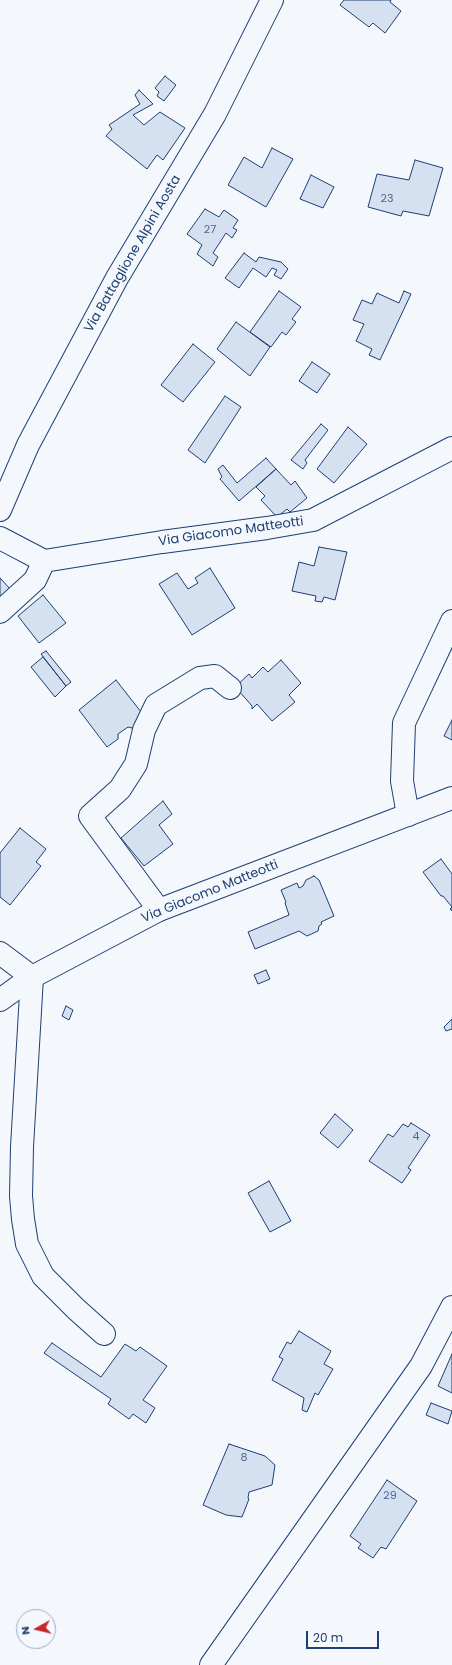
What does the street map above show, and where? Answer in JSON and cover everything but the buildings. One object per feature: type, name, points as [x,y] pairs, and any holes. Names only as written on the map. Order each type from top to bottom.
[{"type":"street","name":"Via Battaglione Alpini Aosta","points":[[0,510],[28,445],[105,299],[215,114],[272,0]]},
{"type":"street","name":"Via Giacomo Matteotti","points":[[44,561],[313,520],[452,448]]},
{"type":"street","points":[[0,538],[44,561],[35,580],[0,612]]},
{"type":"street","points":[[408,815],[402,781],[404,723],[452,621]]},
{"type":"street","points":[[159,910],[90,816],[120,788],[136,764],[144,730],[156,705],[200,678],[215,676],[230,688]]},
{"type":"street","name":"Via Giacomo Matteotti","points":[[0,1000],[32,977],[159,910],[452,798]]},
{"type":"street","points":[[0,953],[32,977],[22,1147],[21,1196],[27,1244],[43,1276],[104,1334]]},
{"type":"street","points":[[211,1665],[421,1366],[452,1307]]}]
